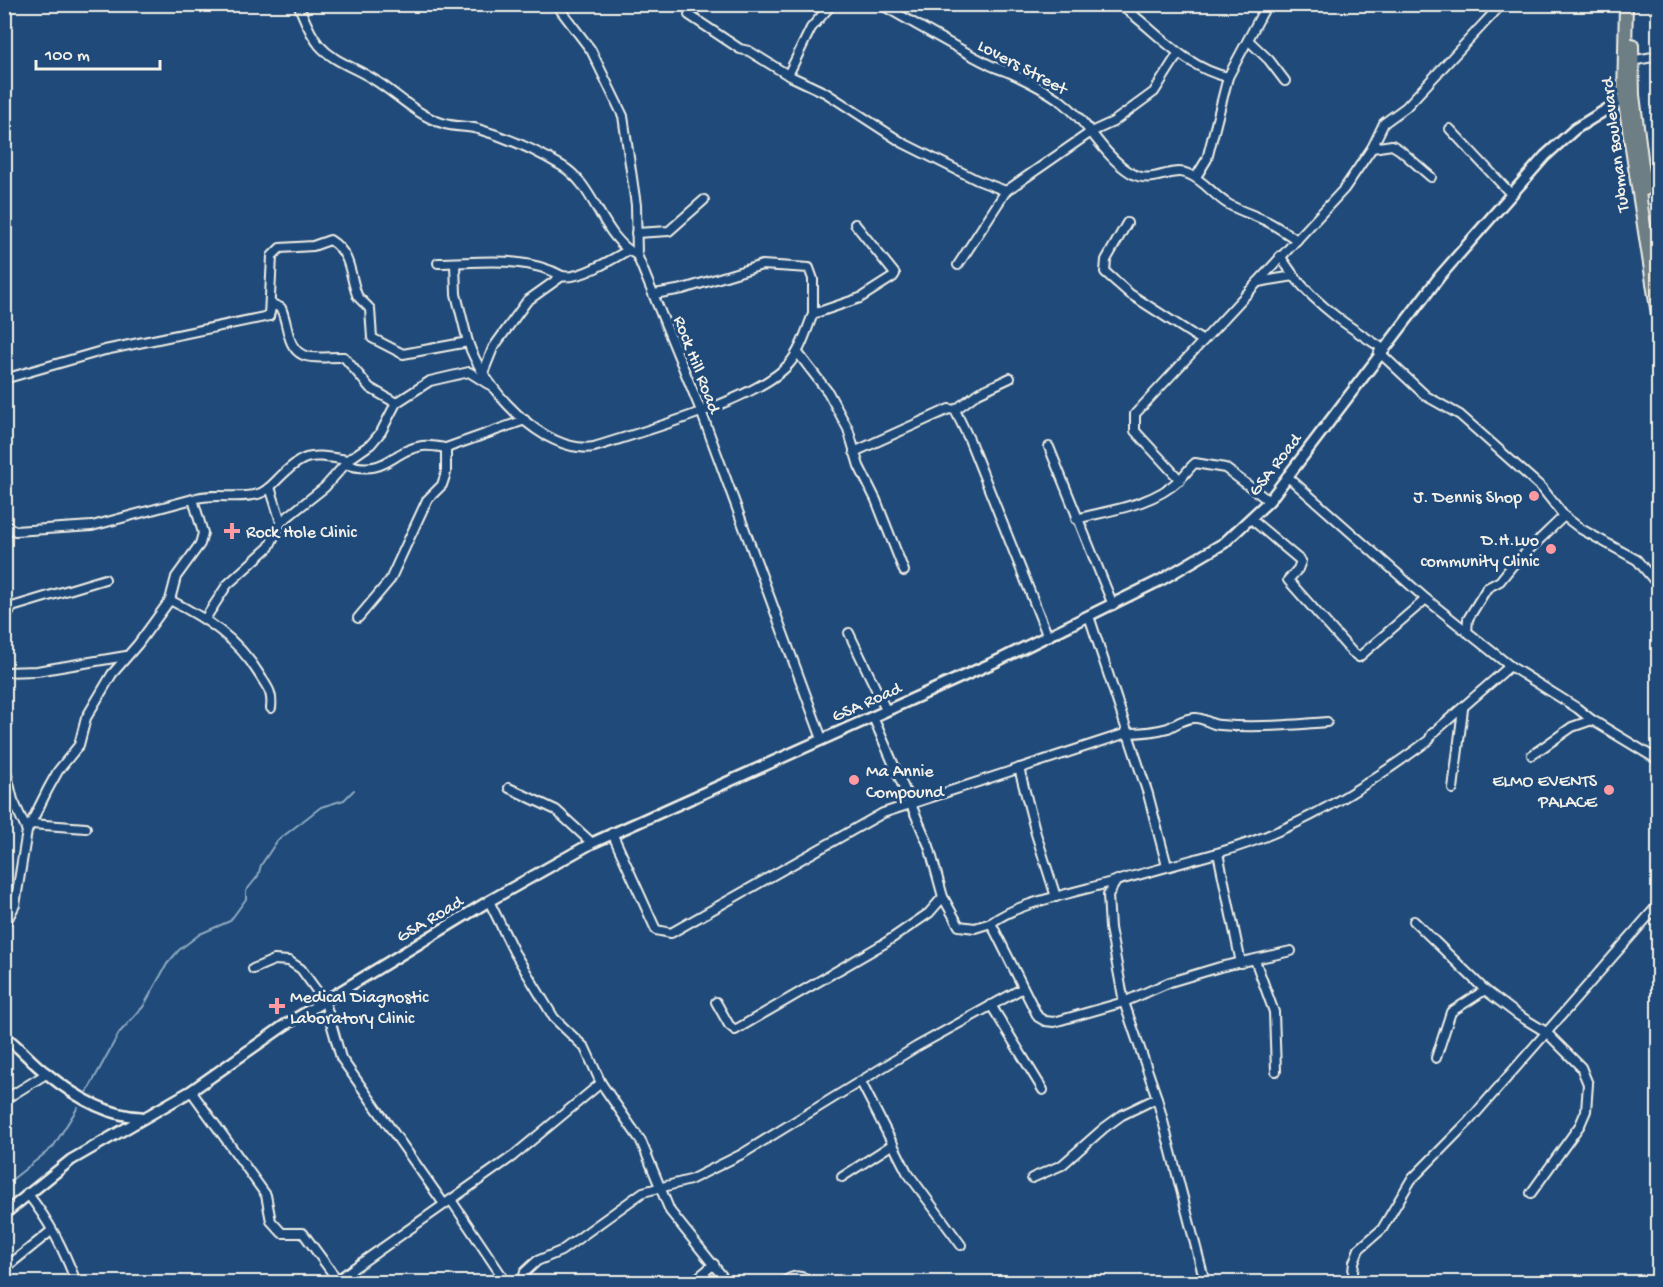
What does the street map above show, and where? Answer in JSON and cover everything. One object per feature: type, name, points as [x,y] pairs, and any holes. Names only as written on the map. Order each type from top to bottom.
[{"type":"highway","name":"Tubman Boulevard","points":[[1626,4],[1628,96],[1659,315]]},
{"type":"highway","name":"Tubman Boulevard","points":[[1632,4],[1628,96],[1655,234],[1659,270]]},
{"type":"street","points":[[298,4],[312,35],[339,63],[372,78],[429,117],[442,123],[477,129],[493,135],[561,166],[576,176],[593,205],[628,250],[638,255]]},
{"type":"street","name":"Rock Hill Road","points":[[556,4],[591,50],[623,116],[635,192],[638,255],[701,411],[822,739]]},
{"type":"street","points":[[788,75],[811,28],[831,4]]},
{"type":"street","name":"Lovers Street","points":[[880,4],[991,66],[1016,75],[1059,100],[1079,115],[1091,132],[1131,173],[1141,177],[1159,178],[1173,172],[1186,172],[1196,177]]},
{"type":"street","points":[[1119,4],[1143,20],[1178,54],[1206,69],[1228,77]]},
{"type":"street","points":[[1267,4],[1228,77],[1207,159],[1196,177],[1226,203],[1268,222],[1297,240]]},
{"type":"street","points":[[1486,4],[1499,7]]},
{"type":"street","points":[[1180,480],[1135,431],[1135,414],[1344,189],[1372,148],[1384,123],[1406,106],[1499,7]]},
{"type":"street","points":[[688,15],[740,49],[749,51],[788,75],[826,93],[913,148],[977,180],[1006,191]]},
{"type":"street","points":[[1248,40],[1269,60],[1285,81]]},
{"type":"street","points":[[958,265],[1006,191],[1091,132],[1113,122],[1154,92],[1178,54]]},
{"type":"street","points":[[1631,62],[1659,56]]},
{"type":"street","name":"GSA Road","points":[[4,1214],[70,1160],[191,1090],[285,1025],[489,900],[592,843],[1048,637],[1199,561],[1224,543],[1269,501],[1381,350],[1440,276],[1545,156],[1575,129],[1628,96]]},
{"type":"street","points":[[1450,129],[1511,194]]},
{"type":"street","points":[[1372,148],[1392,146],[1400,150],[1431,177]]},
{"type":"street","points":[[636,233],[669,231],[704,200]]},
{"type":"street","points":[[1127,223],[1106,260],[1106,272],[1130,294],[1203,341]]},
{"type":"street","points":[[813,314],[860,298],[894,274],[855,224]]},
{"type":"street","points":[[269,316],[273,256],[276,252],[280,248],[313,246],[330,240],[344,252],[350,263],[358,297],[370,309],[372,338],[403,354],[468,342]]},
{"type":"street","points":[[438,262],[510,262],[545,266],[568,277],[596,267],[628,250]]},
{"type":"street","points":[[1280,256],[1310,296],[1343,324],[1381,350],[1425,396],[1460,415],[1542,488],[1564,516],[1581,529],[1637,560],[1659,585]]},
{"type":"street","points":[[455,262],[456,294],[468,342],[473,359],[491,386]]},
{"type":"street","points":[[205,619],[227,585],[269,547],[281,522],[325,487],[347,462],[371,444],[381,432],[396,404],[430,381],[469,372],[491,386],[525,420],[546,436],[583,449],[701,411],[776,377],[798,353],[813,314],[813,279],[809,268],[762,265],[683,289],[654,294]]},
{"type":"street","points":[[483,373],[494,348],[526,302],[562,276]]},
{"type":"street","points":[[1258,282],[1294,276]]},
{"type":"street","points":[[269,316],[272,304],[281,308],[291,345],[297,353],[306,357],[344,357],[370,388],[396,404]]},
{"type":"street","points":[[4,379],[105,350],[269,316]]},
{"type":"street","points":[[798,353],[828,392],[851,435],[854,452],[904,571]]},
{"type":"street","points":[[854,452],[949,409],[956,410],[978,393],[1010,378]]},
{"type":"street","points":[[956,410],[1048,637]]},
{"type":"street","points":[[4,524],[15,531],[92,526],[218,494],[247,496],[261,494],[297,462],[314,454],[347,462],[359,468],[375,467],[398,458],[408,450],[424,445],[446,448],[525,420]]},
{"type":"street","points":[[1049,447],[1076,519],[1113,605]]},
{"type":"street","points":[[358,618],[390,580],[427,500],[442,485],[447,464],[446,448]]},
{"type":"street","points":[[1076,519],[1137,503],[1180,480],[1195,463],[1225,468],[1269,501]]},
{"type":"street","points":[[1287,476],[1426,599],[1510,666],[1578,708],[1592,720],[1659,760]]},
{"type":"street","points":[[270,488],[281,522]]},
{"type":"street","points":[[4,926],[15,905],[29,827],[58,771],[80,744],[86,718],[126,656],[138,644],[170,600],[176,577],[203,538],[193,499]]},
{"type":"street","points":[[1467,632],[1468,619],[1487,588],[1500,581],[1512,566],[1564,516]]},
{"type":"street","points":[[1251,519],[1301,561],[1298,570],[1288,580],[1359,657],[1426,599]]},
{"type":"street","points":[[4,621],[12,607],[105,579]]},
{"type":"street","points":[[170,600],[222,630],[253,663],[272,692],[271,708]]},
{"type":"street","points":[[1089,616],[1148,794],[1167,866]]},
{"type":"street","points":[[849,633],[886,710]]},
{"type":"street","points":[[4,672],[37,670],[126,656]]},
{"type":"street","points":[[873,717],[929,846],[943,897],[959,926],[975,928],[1029,905],[1218,853],[1281,832],[1366,786],[1429,741],[1432,734],[1510,666]]},
{"type":"street","points":[[1454,789],[1463,709]]},
{"type":"street","points":[[612,833],[656,930],[671,933],[732,900],[859,824],[911,803],[1127,733],[1149,733],[1195,717],[1206,719],[1216,725],[1293,725],[1327,722]]},
{"type":"street","points":[[1532,754],[1572,728],[1592,720]]},
{"type":"street","points":[[4,764],[13,800],[29,827]]},
{"type":"street","points":[[1019,768],[1036,834],[1056,897]]},
{"type":"street","points":[[510,788],[555,810],[592,843]]},
{"type":"street","points":[[29,827],[86,828]]},
{"type":"street","points":[[1218,853],[1241,963]]},
{"type":"street","points":[[1108,895],[1117,880]]},
{"type":"street","points":[[1103,884],[1108,895],[1110,928],[1124,1002],[1157,1098],[1205,1282]]},
{"type":"street","points":[[716,1002],[729,1025],[735,1030],[885,943],[928,913],[943,897]]},
{"type":"street","points":[[489,900],[519,961],[554,1018],[585,1048],[601,1083],[641,1141],[670,1211],[728,1282]]},
{"type":"street","points":[[1352,1282],[1354,1262],[1359,1250],[1382,1229],[1411,1180],[1469,1121],[1546,1032],[1582,995],[1659,904]]},
{"type":"street","points":[[1414,921],[1485,990],[1528,1022],[1546,1032],[1581,1067],[1588,1084],[1586,1111],[1580,1125],[1530,1192]]},
{"type":"street","points":[[991,923],[1038,1017],[1054,1022],[1124,1002],[1170,982],[1291,951]]},
{"type":"street","points":[[253,969],[274,960],[289,961],[301,969],[325,1002],[341,1058],[506,1282]]},
{"type":"street","points":[[1255,960],[1274,1012],[1276,1071]]},
{"type":"street","points":[[515,1282],[522,1280],[537,1261],[561,1251],[643,1192],[690,1180],[742,1154],[916,1047],[1023,988]]},
{"type":"street","points":[[1436,1058],[1451,1012],[1485,990]]},
{"type":"street","points":[[991,1005],[1043,1090]]},
{"type":"street","points":[[4,1036],[46,1074],[103,1110],[123,1116],[141,1117]]},
{"type":"street","points":[[4,1100],[46,1074]]},
{"type":"street","points":[[861,1082],[918,1188],[961,1245]]},
{"type":"street","points":[[191,1090],[266,1195],[273,1224],[282,1233],[303,1233],[338,1281],[513,1156],[601,1083]]},
{"type":"street","points":[[1032,1178],[1062,1165],[1113,1121],[1157,1098]]},
{"type":"street","points":[[842,1177],[893,1144]]},
{"type":"street","points":[[27,1193],[49,1220],[51,1232],[67,1254],[76,1282]]},
{"type":"street","points":[[4,1269],[51,1232]]},
{"type":"street","points":[[693,1282],[714,1264]]},
{"type":"street","points":[[784,1282],[793,1276],[798,1276],[813,1282]]},
{"type":"waterway","points":[[86,1094],[119,1033],[143,1007],[167,964],[179,950],[200,934],[230,921],[246,899],[246,891],[258,876],[261,865],[277,841],[321,807],[344,800],[354,790]]},
{"type":"waterway","points":[[4,1186],[53,1147],[78,1107]]},
{"type":"place","name":"J. Dennis Shop","points":[[1534,496]]},
{"type":"place","name":"Rock Hole Clinic","points":[[232,531]]},
{"type":"place","name":"D.H.Luo community Clinic","points":[[1551,549]]},
{"type":"place","name":"Ma Annie Compound","points":[[854,780]]},
{"type":"place","name":"ELMO EVENTS PALACE","points":[[1609,790]]},
{"type":"place","name":"Medical Diagnostic Laboratory Clinic","points":[[277,1006]]}]
